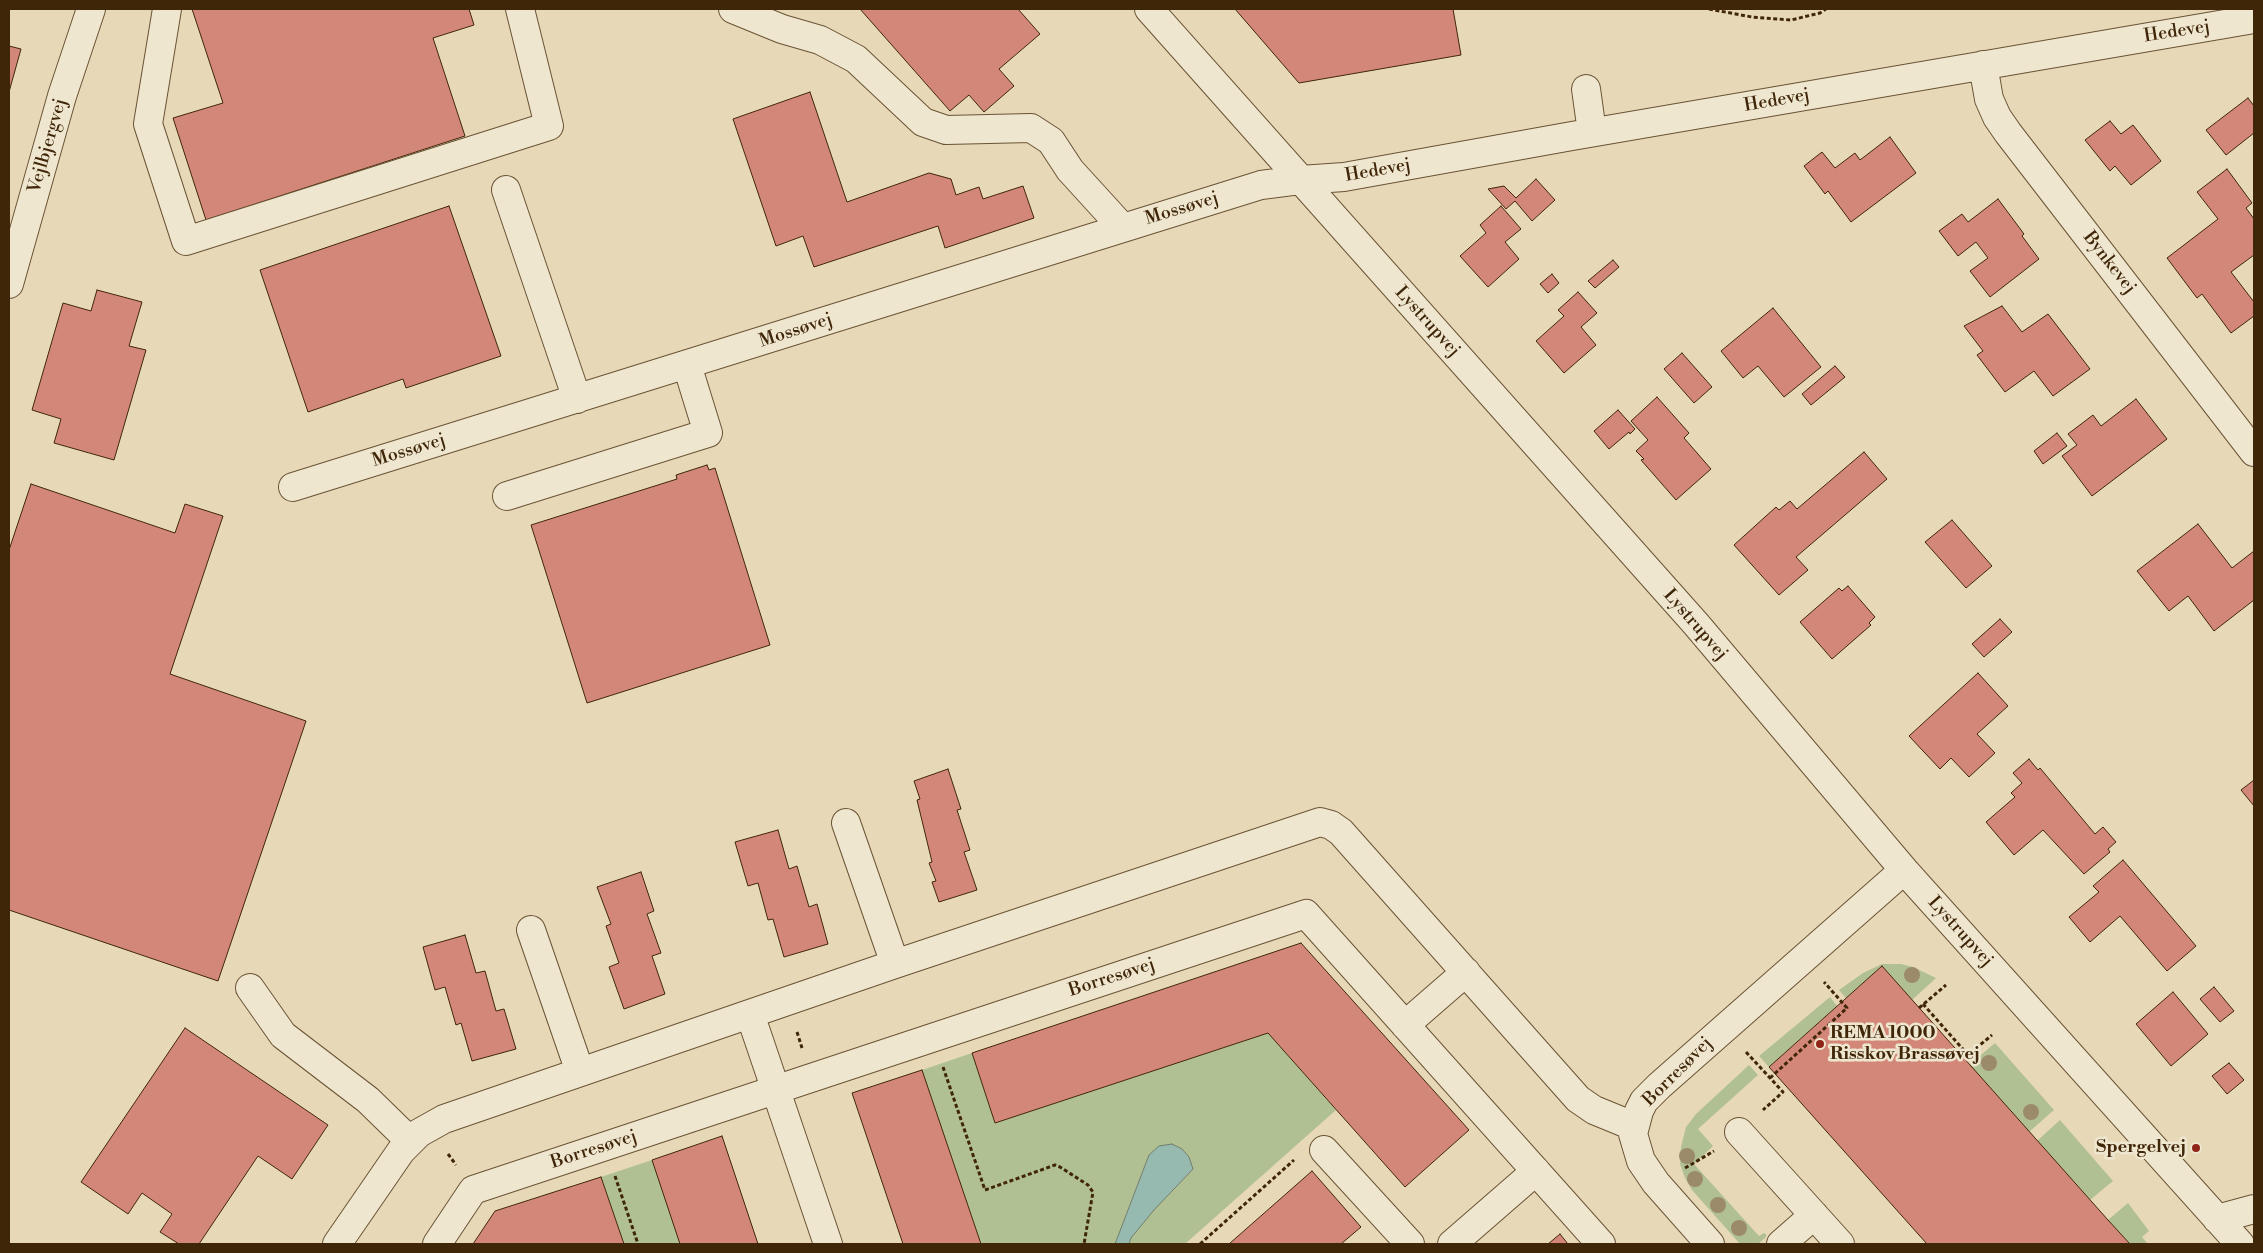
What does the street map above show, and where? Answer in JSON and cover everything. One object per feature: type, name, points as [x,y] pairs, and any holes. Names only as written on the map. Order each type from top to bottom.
[{"type":"street","name":"Vejlbjergvej","points":[[9,284],[62,96],[91,9]]},
{"type":"street","points":[[167,9],[148,124],[186,241],[549,126],[520,9]]},
{"type":"street","points":[[733,9],[820,40],[856,59],[923,122],[946,130],[1031,128],[1052,140],[1070,170],[1122,227]]},
{"type":"street","name":"Lystrupvej","points":[[1149,9],[1696,624],[1904,870],[2240,1244]]},
{"type":"street","name":"Hedevej","points":[[1300,180],[1344,178],[1592,132],[2254,19]]},
{"type":"street","name":"Bynkevej","points":[[1983,65],[1989,99],[1997,117],[2008,133],[2254,452]]},
{"type":"street","points":[[1586,89],[1592,132]]},
{"type":"street","name":"Mossøvej","points":[[293,487],[1122,227],[1261,185],[1300,180]]},
{"type":"street","points":[[506,190],[577,399]]},
{"type":"street","points":[[507,496],[708,433],[687,365]]},
{"type":"street","name":"Borresøvej","points":[[337,1244],[395,1158],[419,1133],[444,1119],[895,964],[1320,822],[1331,825],[1341,832],[1578,1098],[1594,1110],[1633,1126],[1639,1110],[1651,1094],[1725,1026],[1904,870]]},
{"type":"street","points":[[846,823],[895,964]]},
{"type":"street","name":"Borresøvej","points":[[437,1244],[473,1190],[1306,914],[1602,1244]]},
{"type":"street","points":[[531,930],[580,1072]]},
{"type":"street","points":[[1405,1025],[1466,972]]},
{"type":"street","points":[[250,988],[283,1035],[368,1100],[410,1141]]},
{"type":"street","points":[[750,1014],[828,1244]]},
{"type":"street","points":[[1633,1126],[1637,1151],[1656,1183],[1710,1244]]},
{"type":"street","points":[[1739,1132],[1840,1244]]},
{"type":"street","points":[[1324,1150],[1410,1244]]},
{"type":"street","points":[[1452,1244],[1536,1171]]},
{"type":"street","points":[[2217,1219],[2254,1210]]},
{"type":"street","points":[[1781,1244],[1814,1215]]},
{"type":"path","points":[[1709,9],[1752,18],[1791,20],[1820,13],[1826,9]]},
{"type":"path","points":[[1919,1008],[1946,985]]},
{"type":"path","points":[[1924,1004],[1968,1055],[1992,1035]]},
{"type":"path","points":[[1770,1078],[1847,1008]]},
{"type":"path","points":[[1725,1026],[1783,1092]]},
{"type":"path","points":[[933,1037],[985,1190],[1055,1165],[1060,1166],[1088,1185],[1093,1192],[1084,1244]]},
{"type":"path","points":[[1656,1183],[1694,1164],[1739,1132],[1788,1088]]},
{"type":"path","points":[[604,1146],[638,1244]]},
{"type":"path","points":[[1200,1244],[1304,1151],[1314,1147],[1324,1150]]},
{"type":"green space","points":[[1882,964],[1901,964],[1913,967],[1936,978],[1912,1000],[1882,966],[1846,998],[1839,990],[1863,973]]},
{"type":"green space","points":[[1830,997],[1837,1006],[1769,1067],[1759,1056]]},
{"type":"green space","points":[[1268,1033],[1336,1110],[1185,1244],[981,1244],[922,1070],[972,1053],[995,1123]]},
{"type":"green space","points":[[1995,1043],[2054,1110],[2029,1132],[1969,1065]]},
{"type":"green space","points":[[1749,1065],[1758,1075],[1698,1129],[1713,1146],[1694,1164],[1759,1236],[1764,1233],[1766,1234],[1766,1237],[1758,1244],[1740,1244],[1692,1190],[1680,1164],[1681,1147],[1686,1127],[1696,1114]]},
{"type":"green space","points":[[2060,1120],[2113,1181],[2090,1200],[2037,1141]]},
{"type":"green space","points":[[652,1160],[680,1244],[624,1244],[601,1177]]},
{"type":"green space","points":[[2128,1203],[2149,1231],[2142,1237],[2148,1244],[2130,1244],[2108,1220]]},
{"type":"water","points":[[1172,1144],[1182,1149],[1189,1157],[1193,1169],[1154,1210],[1131,1238],[1129,1244],[1115,1244],[1149,1155],[1159,1146]]},
{"type":"building","points":[[192,9],[469,9],[474,25],[433,38],[465,136],[206,220],[173,118],[223,103]]},
{"type":"building","points":[[860,9],[1018,9],[1040,34],[999,69],[1014,86],[984,112],[969,95],[950,111]]},
{"type":"building","points":[[1235,9],[1453,9],[1461,55],[1299,83]]},
{"type":"building","points":[[9,46],[21,49],[9,92]]},
{"type":"building","points":[[810,92],[847,202],[929,173],[951,179],[956,195],[979,187],[983,199],[1023,186],[1034,218],[945,248],[938,226],[814,267],[803,236],[776,246],[733,119]]},
{"type":"building","points":[[2248,98],[2254,106],[2254,133],[2226,155],[2206,130]]},
{"type":"building","points":[[2110,121],[2121,134],[2133,125],[2161,161],[2131,185],[2115,166],[2110,171],[2085,140]]},
{"type":"building","points":[[1890,137],[1916,173],[1851,222],[1828,191],[1825,194],[1804,166],[1822,152],[1835,168],[1855,153],[1860,160]]},
{"type":"building","points":[[2227,169],[2252,203],[2246,208],[2254,219],[2254,255],[2231,272],[2254,302],[2254,316],[2231,333],[2202,294],[2197,298],[2167,258],[2218,219],[2197,192]]},
{"type":"building","points":[[1536,179],[1555,200],[1532,221],[1515,201],[1506,209],[1488,189],[1504,186],[1516,198]]},
{"type":"building","points":[[1998,199],[2024,234],[2022,236],[2039,259],[1990,297],[1970,271],[1988,258],[1976,242],[1958,256],[1939,231],[1962,214],[1968,222]]},
{"type":"building","points":[[449,206],[501,356],[406,388],[403,379],[308,412],[260,270]]},
{"type":"building","points":[[1501,206],[1521,229],[1505,242],[1519,259],[1488,287],[1460,256],[1486,233],[1480,225]]},
{"type":"building","points":[[1613,260],[1619,267],[1595,288],[1588,281]]},
{"type":"building","points":[[1552,274],[1559,283],[1548,293],[1540,284]]},
{"type":"building","points":[[97,290],[142,302],[129,346],[146,350],[114,460],[54,443],[61,419],[32,410],[63,303],[91,311]]},
{"type":"building","points":[[1578,292],[1597,313],[1581,327],[1596,345],[1564,373],[1536,341],[1564,316],[1558,310]]},
{"type":"building","points":[[2002,306],[2022,332],[2048,314],[2090,369],[2053,396],[2034,371],[2005,392],[1977,355],[1983,351],[1964,326]]},
{"type":"building","points":[[1773,308],[1821,367],[1784,397],[1758,366],[1743,378],[1721,351]]},
{"type":"building","points":[[1682,353],[1712,387],[1694,403],[1664,369]]},
{"type":"building","points":[[1835,366],[1845,377],[1811,405],[1802,394]]},
{"type":"building","points":[[1657,397],[1689,433],[1684,438],[1711,469],[1676,500],[1641,460],[1644,459],[1636,451],[1648,440],[1631,421]]},
{"type":"building","points":[[2136,399],[2167,439],[2092,496],[2062,456],[2077,445],[2068,434],[2093,415],[2101,426]]},
{"type":"building","points":[[1618,410],[1635,429],[1609,449],[1594,431]]},
{"type":"building","points":[[2057,433],[2067,446],[2043,464],[2034,451]]},
{"type":"building","points":[[1864,452],[1887,479],[1796,557],[1808,570],[1779,595],[1734,545],[1776,507],[1779,510],[1790,501],[1797,509]]},
{"type":"building","points":[[707,465],[709,470],[715,468],[770,645],[587,703],[531,525],[677,479],[676,475]]},
{"type":"building","points":[[31,484],[175,533],[185,504],[223,516],[170,674],[306,721],[218,981],[9,910],[9,550]]},
{"type":"building","points":[[1952,520],[1992,566],[1966,588],[1925,542]]},
{"type":"building","points":[[2198,524],[2232,568],[2254,551],[2254,600],[2214,631],[2188,596],[2169,611],[2137,571]]},
{"type":"building","points":[[1848,586],[1875,617],[1869,623],[1871,625],[1832,659],[1800,622],[1839,588],[1842,591]]},
{"type":"building","points":[[2000,619],[2012,632],[1984,657],[1972,644]]},
{"type":"building","points":[[1978,673],[2008,706],[1977,734],[1995,753],[1969,777],[1951,758],[1940,769],[1909,736]]},
{"type":"building","points":[[2029,759],[2038,770],[2040,768],[2095,834],[2103,827],[2116,842],[2108,849],[2110,852],[2084,874],[2043,830],[2014,855],[1986,822],[2015,797],[2011,793],[2022,783],[2013,773]]},
{"type":"building","points":[[948,769],[961,809],[957,810],[970,850],[964,852],[977,890],[939,902],[932,882],[936,881],[929,863],[932,862],[917,800],[920,799],[914,781]]},
{"type":"building","points":[[2254,780],[2254,806],[2241,790]]},
{"type":"building","points":[[778,830],[789,869],[797,866],[809,907],[817,904],[828,944],[784,957],[773,919],[768,920],[758,883],[748,886],[735,842]]},
{"type":"building","points":[[2123,860],[2196,946],[2167,971],[2120,916],[2090,942],[2069,917],[2099,892],[2093,886]]},
{"type":"building","points":[[641,872],[654,911],[647,914],[661,953],[652,956],[665,994],[624,1009],[609,967],[619,963],[606,926],[611,924],[597,887]]},
{"type":"building","points":[[465,935],[476,973],[485,971],[496,1011],[504,1009],[516,1049],[472,1061],[461,1023],[456,1025],[445,987],[435,990],[423,947]]},
{"type":"building","points":[[1301,943],[1469,1130],[1405,1187],[1268,1033],[995,1123],[972,1053]]},
{"type":"building","points":[[1882,966],[2130,1244],[1927,1244],[1769,1067]]},
{"type":"building","points":[[2214,987],[2234,1011],[2220,1022],[2200,999]]},
{"type":"building","points":[[2173,992],[2208,1034],[2171,1066],[2136,1024]]},
{"type":"building","points":[[185,1028],[328,1125],[292,1179],[258,1156],[199,1244],[179,1244],[160,1232],[172,1214],[142,1193],[128,1214],[81,1182]]},
{"type":"building","points":[[2229,1063],[2244,1080],[2227,1094],[2212,1076]]},
{"type":"building","points":[[922,1070],[981,1244],[903,1244],[852,1093]]},
{"type":"building","points":[[722,1136],[758,1244],[680,1244],[652,1160]]},
{"type":"building","points":[[1312,1171],[1361,1227],[1341,1244],[1229,1244]]},
{"type":"building","points":[[601,1177],[624,1244],[473,1244],[495,1211]]},
{"type":"building","points":[[1560,1234],[1568,1244],[1548,1244]]},
{"type":"place","name":"REMA 1000 Risskov Brassøvej","points":[[1820,1044]]},
{"type":"place","name":"Spergelvej","points":[[2196,1148]]}]
